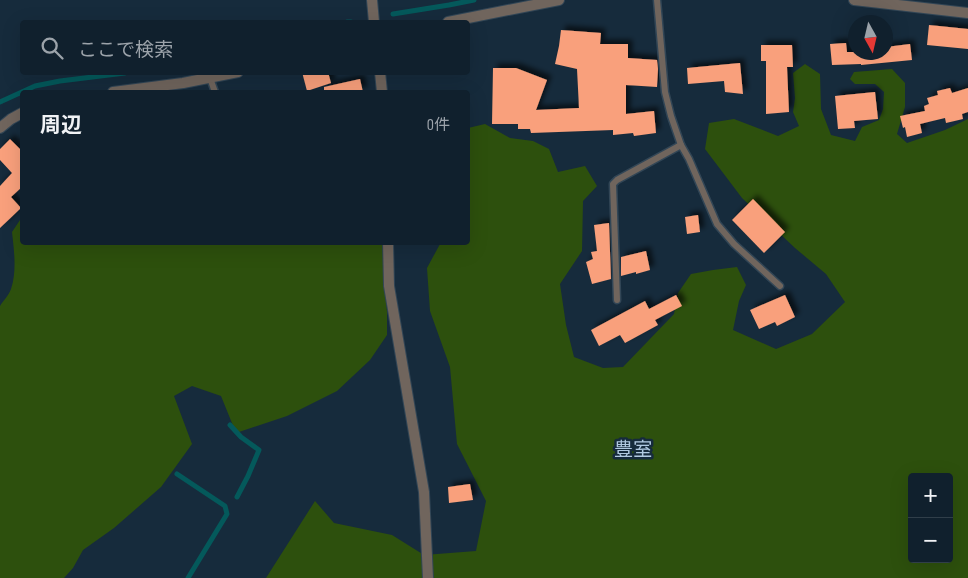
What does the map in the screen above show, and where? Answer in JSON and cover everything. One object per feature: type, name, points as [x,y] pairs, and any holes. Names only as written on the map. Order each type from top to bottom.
[{"type":"street","points":[[372,0],[374,20]]},
{"type":"street","points":[[458,20],[559,0]]},
{"type":"street","points":[[854,0],[968,13]]},
{"type":"street","points":[[127,90],[224,75]]},
{"type":"street","points":[[380,75],[382,90]]},
{"type":"street","points":[[0,128],[20,114]]},
{"type":"street","points":[[388,245],[389,286],[424,492],[428,578]]},
{"type":"lane","points":[[657,0],[665,92],[681,145],[717,224],[734,244],[780,286]]},
{"type":"lane","points":[[210,78],[213,90]]},
{"type":"lane","points":[[617,300],[613,184],[681,145]]},
{"type":"green space","points":[[805,64],[820,74],[821,109],[831,135],[855,141],[862,127],[879,120],[883,109],[884,92],[875,84],[855,84],[850,79],[854,72],[892,69],[905,83],[905,107],[897,134],[907,143],[945,130],[968,119],[968,578],[266,578],[315,501],[334,523],[392,535],[424,555],[476,551],[486,501],[457,444],[450,367],[430,311],[427,268],[439,245],[470,245],[470,128],[485,124],[510,138],[533,141],[549,149],[558,172],[585,166],[597,186],[583,201],[582,251],[560,284],[566,325],[574,357],[603,368],[623,367],[674,314],[678,293],[691,274],[737,267],[746,285],[739,301],[733,330],[776,349],[812,334],[845,302],[826,274],[795,248],[742,198],[705,149],[709,123],[734,119],[778,136],[799,126],[793,112],[795,98],[793,73]]},
{"type":"green space","points":[[20,220],[20,245],[384,245],[383,272],[387,335],[370,360],[337,391],[287,416],[236,433],[221,396],[192,386],[174,396],[192,444],[161,487],[114,528],[83,550],[73,568],[64,578],[0,578],[0,306],[10,291],[13,282],[12,232]]},
{"type":"building","points":[[929,25],[968,29],[968,49],[927,45]]},
{"type":"building","points":[[561,30],[601,33],[600,44],[628,44],[628,58],[657,60],[657,87],[626,85],[626,114],[654,111],[656,133],[634,136],[633,133],[613,135],[613,130],[531,133],[530,129],[518,129],[518,124],[492,124],[493,68],[516,68],[547,80],[536,110],[579,108],[577,69],[555,64]]},
{"type":"building","points":[[846,43],[848,60],[893,60],[893,46],[910,44],[912,60],[861,65],[832,65],[830,44]]},
{"type":"building","points":[[761,45],[792,45],[793,67],[787,67],[789,112],[766,114],[766,61],[761,61]]},
{"type":"building","points":[[740,63],[743,94],[725,92],[724,81],[688,84],[687,68]]},
{"type":"building","points":[[303,75],[329,75],[331,83],[307,90]]},
{"type":"building","points":[[360,79],[363,90],[324,90],[324,87]]},
{"type":"building","points":[[950,88],[952,93],[968,88],[968,112],[962,114],[963,119],[946,123],[945,118],[920,124],[922,133],[907,137],[900,116],[925,111],[924,106],[929,104],[927,98],[938,95],[937,91]]},
{"type":"building","points":[[875,92],[878,119],[854,121],[855,128],[838,129],[835,96]]},
{"type":"building","points":[[10,139],[20,149],[20,189],[11,197],[20,209],[0,228],[0,186],[12,173],[0,160],[0,149]]},
{"type":"building","points":[[753,199],[785,232],[764,253],[732,220]]},
{"type":"building","points":[[698,215],[700,232],[687,234],[685,217]]},
{"type":"building","points":[[609,223],[611,279],[592,284],[586,262],[593,259],[591,252],[597,251],[594,225]]},
{"type":"building","points":[[646,251],[650,270],[621,276],[621,257]]},
{"type":"building","points":[[676,295],[682,306],[655,320],[658,325],[625,343],[620,335],[599,346],[591,330],[645,301],[649,309]]},
{"type":"building","points":[[785,295],[795,317],[777,326],[775,322],[759,329],[750,310]]},
{"type":"building","points":[[470,484],[473,500],[449,503],[448,487]]},
{"type":"waterway","points":[[393,14],[474,0]]},
{"type":"waterway","points":[[26,90],[35,86],[60,81],[109,75]]},
{"type":"waterway","points":[[0,102],[20,93]]},
{"type":"waterway","points":[[230,425],[241,437],[259,450],[237,497]]},
{"type":"waterway","points":[[177,474],[225,506],[227,514],[188,578]]},
{"type":"district","name":"豊室","points":[[633,450]]}]
